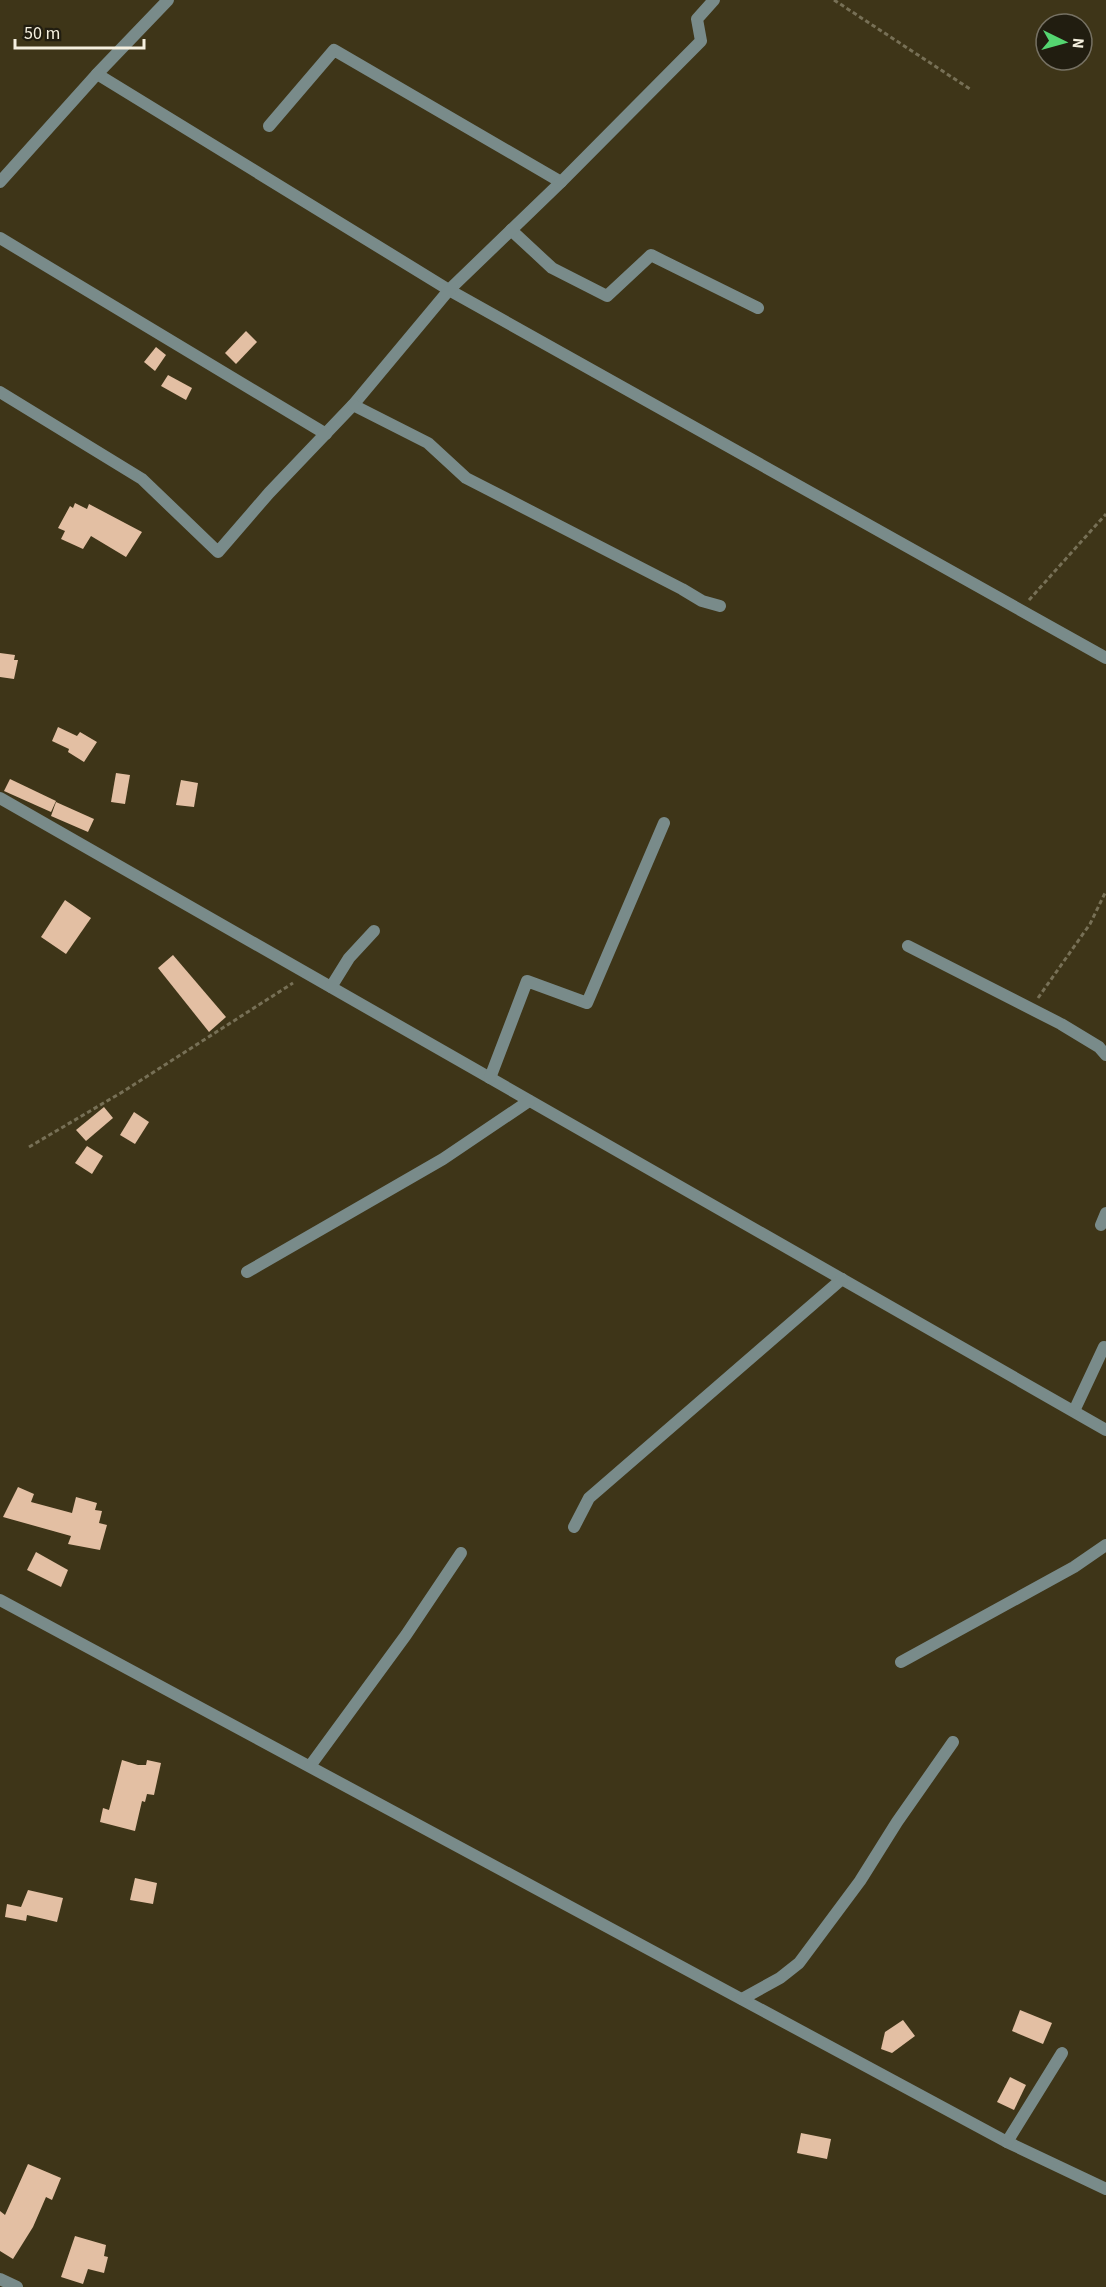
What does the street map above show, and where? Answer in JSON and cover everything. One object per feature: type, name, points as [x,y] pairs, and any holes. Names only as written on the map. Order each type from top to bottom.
[{"type":"street","points":[[0,182],[97,74],[168,0]]},
{"type":"street","points":[[0,392],[142,479],[218,552],[269,493],[354,405],[449,290],[561,182],[701,41],[697,19],[714,0]]},
{"type":"street","points":[[269,126],[334,50],[561,182]]},
{"type":"street","points":[[97,74],[449,290],[1106,658]]},
{"type":"street","points":[[511,230],[552,268],[607,296],[651,255],[758,308]]},
{"type":"street","points":[[0,238],[326,434]]},
{"type":"street","points":[[354,405],[428,443],[466,478],[702,601],[720,606]]},
{"type":"street","points":[[0,798],[1106,1430]]},
{"type":"street","points":[[490,1078],[527,981],[587,1003],[664,823]]},
{"type":"street","points":[[331,987],[349,958],[374,931]]},
{"type":"street","points":[[908,946],[1031,1008],[1099,1047],[1106,1055]]},
{"type":"street","points":[[246,1272],[443,1159],[529,1101]]},
{"type":"street","points":[[1101,1225],[1106,1213]]},
{"type":"street","points":[[574,1527],[589,1498],[842,1279]]},
{"type":"street","points":[[1074,1411],[1104,1347]]},
{"type":"street","points":[[901,1662],[1074,1567],[1106,1545]]},
{"type":"street","points":[[310,1766],[406,1635],[461,1553]]},
{"type":"street","points":[[0,1600],[1007,2142],[1106,2189]]},
{"type":"street","points":[[742,1999],[780,1978],[806,1954],[854,1891],[897,1822],[953,1742]]},
{"type":"street","points":[[1007,2142],[1062,2053]]},
{"type":"street","points":[[0,2279],[17,2287]]},
{"type":"path","points":[[834,0],[970,89]]},
{"type":"path","points":[[1020,610],[1106,514]]},
{"type":"path","points":[[1031,1008],[1090,924],[1106,891]]},
{"type":"path","points":[[29,1147],[124,1091],[307,974]]},
{"type":"building","points":[[246,331],[257,342],[236,364],[225,353]]},
{"type":"building","points":[[156,347],[166,355],[155,371],[144,362]]},
{"type":"building","points":[[168,375],[192,388],[186,400],[161,386]]},
{"type":"building","points":[[75,503],[87,509],[89,504],[142,532],[126,557],[91,536],[83,549],[61,539],[65,531],[58,528],[70,506],[73,508]]},
{"type":"building","points":[[0,653],[15,655],[14,660],[18,660],[14,679],[0,677]]},
{"type":"building","points":[[58,727],[77,736],[80,732],[97,742],[84,762],[68,752],[69,749],[52,741]]},
{"type":"building","points":[[116,773],[130,775],[125,804],[111,802]]},
{"type":"building","points":[[10,779],[56,801],[51,812],[4,791]]},
{"type":"building","points":[[181,780],[198,783],[194,807],[176,805]]},
{"type":"building","points":[[56,802],[94,819],[88,832],[51,816]]},
{"type":"building","points":[[65,900],[91,918],[66,954],[41,937]]},
{"type":"building","points":[[173,955],[226,1017],[209,1032],[158,968]]},
{"type":"building","points":[[104,1107],[113,1118],[86,1141],[76,1130]]},
{"type":"building","points":[[134,1112],[149,1122],[135,1144],[120,1135]]},
{"type":"building","points":[[87,1146],[103,1156],[92,1174],[75,1163]]},
{"type":"building","points":[[18,1487],[34,1494],[31,1502],[72,1513],[76,1497],[97,1503],[95,1510],[102,1511],[99,1523],[107,1525],[100,1550],[68,1544],[71,1536],[3,1517]]},
{"type":"building","points":[[36,1552],[68,1570],[61,1587],[27,1570]]},
{"type":"building","points":[[122,1760],[138,1765],[146,1765],[147,1760],[161,1763],[154,1795],[147,1794],[145,1802],[142,1801],[135,1831],[100,1822],[103,1808],[109,1810]]},
{"type":"building","points":[[135,1878],[157,1883],[153,1904],[130,1900]]},
{"type":"building","points":[[28,1890],[63,1898],[57,1922],[27,1915],[26,1921],[5,1917],[7,1904],[21,1907]]},
{"type":"building","points":[[1020,2010],[1052,2023],[1043,2044],[1012,2031]]},
{"type":"building","points":[[903,2020],[915,2036],[892,2053],[881,2049],[885,2032]]},
{"type":"building","points":[[1010,2077],[1026,2085],[1014,2110],[997,2102]]},
{"type":"building","points":[[801,2133],[831,2139],[827,2159],[797,2153]]},
{"type":"building","points":[[28,2164],[61,2178],[52,2200],[46,2197],[33,2227],[13,2259],[0,2251],[0,2211],[5,2215]]},
{"type":"building","points":[[75,2236],[106,2245],[104,2256],[108,2257],[104,2273],[88,2269],[83,2284],[61,2277]]}]
